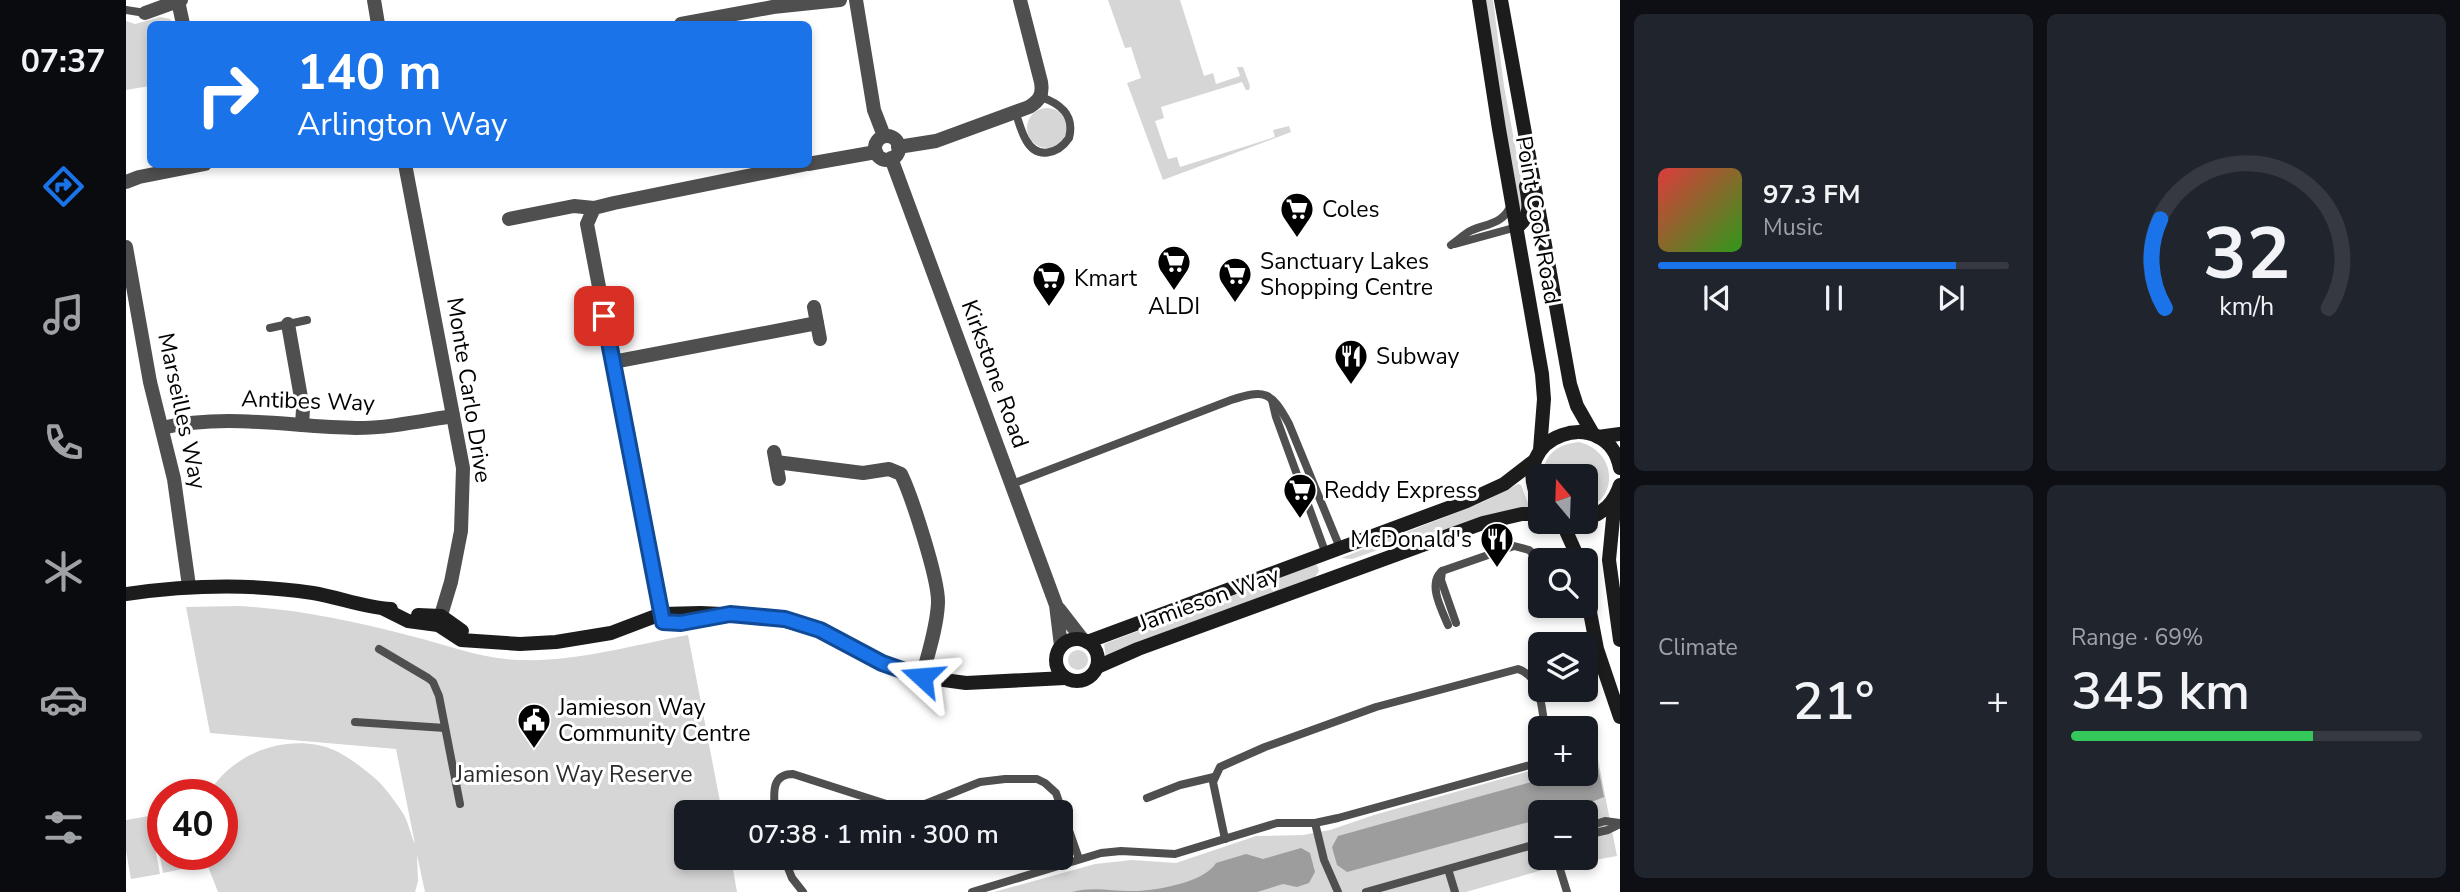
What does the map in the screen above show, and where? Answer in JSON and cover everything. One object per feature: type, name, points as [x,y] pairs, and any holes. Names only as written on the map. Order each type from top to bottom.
[{"type":"street","points":[[145,13],[180,0],[183,21]]},
{"type":"street","points":[[374,0],[378,21]]},
{"type":"street","points":[[697,21],[773,7],[840,0]]},
{"type":"street","points":[[856,0],[874,110],[884,136]]},
{"type":"street","points":[[876,152],[884,159],[1029,107],[1041,97],[1041,82],[1020,0]]},
{"type":"street","name":"Point Cook Road","points":[[1479,0],[1542,373],[1544,400],[1535,464]]},
{"type":"street","name":"Point Cook Road","points":[[1501,0],[1570,384],[1577,406],[1595,436],[1614,452],[1620,468]]},
{"type":"street","points":[[1511,54],[1510,102],[1530,211],[1524,222],[1517,227]]},
{"type":"street","points":[[876,152],[877,141],[884,136],[894,138],[895,153]]},
{"type":"street","points":[[812,163],[876,152]]},
{"type":"street","name":"Kirkstone Road","points":[[895,153],[1056,605],[1058,652]]},
{"type":"street","points":[[126,182],[185,168]]},
{"type":"street","name":"Monte Carlo Drive","points":[[407,168],[463,468],[463,508],[456,561],[439,621]]},
{"type":"street","points":[[509,219],[574,206],[594,208],[789,168]]},
{"type":"street","points":[[594,208],[587,224],[662,618]]},
{"type":"street","name":"Marseilles Way","points":[[126,247],[150,382],[174,479],[189,586]]},
{"type":"street","points":[[814,307],[821,339]]},
{"type":"street","points":[[613,362],[817,323]]},
{"type":"street","points":[[288,324],[303,406],[302,425]]},
{"type":"street","name":"Antibes Way","points":[[162,428],[214,420],[380,427],[453,416]]},
{"type":"street","name":"Jamieson Way","points":[[1020,679],[1039,671],[1071,640],[1085,641],[1494,490],[1515,477],[1558,435],[1581,432],[1595,436],[1620,434]]},
{"type":"street","points":[[779,479],[775,457],[863,473],[889,469],[901,474],[908,489],[935,581],[938,602],[922,677]]},
{"type":"street","points":[[1598,513],[1607,508],[1618,492]]},
{"type":"street","points":[[1618,492],[1609,560],[1620,640]]},
{"type":"street","name":"Jamieson Way","points":[[126,594],[189,586],[274,587],[384,608],[408,621],[439,621],[461,640],[538,644],[611,633],[635,633],[662,618],[691,622],[717,614],[766,616],[802,624],[839,639],[882,663],[922,677],[966,683],[1065,678],[1071,681],[1084,680],[1094,673],[1097,667],[1138,649],[1491,520],[1528,515]]},
{"type":"street","points":[[1326,554],[1339,576]]},
{"type":"street","name":"Kirkstone Road","points":[[1056,605],[1085,641]]},
{"type":"street","points":[[1591,618],[1597,649],[1620,717]]},
{"type":"street","points":[[1085,641],[1096,652],[1097,667]]},
{"type":"street","points":[[1058,652],[1057,670],[1065,678]]},
{"type":"lane","points":[[126,10],[145,13]]},
{"type":"lane","points":[[1015,112],[1025,139],[1032,148],[1047,153],[1059,150],[1069,138],[1069,119],[1061,107],[1041,97]]},
{"type":"lane","points":[[1512,201],[1510,210],[1499,220],[1468,232],[1451,245],[1517,227]]},
{"type":"lane","points":[[270,328],[307,320]]},
{"type":"lane","points":[[1012,485],[1247,395],[1263,393],[1280,407],[1289,424],[1340,548]]},
{"type":"lane","points":[[1272,400],[1326,554]]},
{"type":"lane","points":[[1452,624],[1441,580],[1442,572],[1514,546],[1528,550]]},
{"type":"lane","points":[[379,649],[433,682],[460,804]]},
{"type":"lane","points":[[1147,798],[1180,785],[1214,777],[1223,765],[1280,741],[1376,707],[1513,669],[1522,670],[1534,680],[1542,716]]},
{"type":"lane","points":[[355,722],[445,728]]},
{"type":"lane","points":[[972,892],[1079,859],[1121,851],[1175,854],[1277,823],[1315,823],[1528,766]]},
{"type":"lane","points":[[775,800],[775,785],[780,777],[787,774],[872,800]]},
{"type":"lane","points":[[1214,777],[1225,839]]},
{"type":"lane","points":[[935,800],[980,782],[1005,779],[1037,779],[1049,786],[1058,800]]},
{"type":"lane","points":[[1598,823],[1605,821],[1620,823]]},
{"type":"lane","points":[[1315,823],[1324,860],[1338,892]]},
{"type":"lane","points":[[1598,833],[1608,831],[1620,823]]},
{"type":"lane","points":[[1073,842],[1079,859]]},
{"type":"lane","points":[[1366,892],[1528,846]]},
{"type":"lane","points":[[1448,869],[1455,892]]},
{"type":"lane","points":[[789,870],[802,892]]},
{"type":"lane","points":[[1560,870],[1567,892]]},
{"type":"green space","points":[[1108,0],[1180,0],[1204,76],[1213,73],[1216,84],[1240,76],[1237,67],[1243,67],[1249,90],[1246,90],[1242,82],[1161,107],[1164,118],[1155,121],[1168,159],[1177,157],[1180,167],[1275,137],[1273,130],[1289,126],[1291,132],[1163,180],[1127,83],[1141,78],[1131,47],[1125,48]]},
{"type":"green space","points":[[1486,0],[1493,0],[1504,86],[1525,199],[1521,216],[1499,94]]},
{"type":"green space","points":[[160,17],[172,21],[147,21],[147,86],[126,90],[126,21],[135,24]]},
{"type":"green space","points":[[1047,108],[1061,114],[1067,128],[1061,142],[1047,148],[1033,142],[1027,128],[1033,114]]},
{"type":"green space","points":[[1579,442],[1591,447],[1606,464],[1608,485],[1598,502],[1598,464],[1545,464],[1553,452],[1565,445]]},
{"type":"green space","points":[[1518,484],[1521,485],[1528,509],[1415,537],[1352,559],[1341,558],[1483,502]]},
{"type":"green space","points":[[1317,565],[1319,571],[1306,582],[1106,656],[1104,644]]},
{"type":"green space","name":"Jamieson Way Reserve","points":[[238,606],[325,616],[478,654],[520,660],[583,656],[688,635],[720,800],[674,800],[674,870],[733,870],[737,892],[425,892],[417,855],[418,881],[415,892],[218,892],[209,870],[238,870],[238,779],[219,779],[241,760],[270,747],[302,743],[318,745],[350,759],[378,781],[392,797],[404,815],[415,844],[396,749],[210,733],[186,607]]},
{"type":"green space","points":[[1074,650],[1082,650],[1088,660],[1082,670],[1074,670],[1068,664],[1068,656]]},
{"type":"green space","points":[[1598,759],[1617,856],[1598,859],[1598,800],[1528,800],[1528,870],[1542,870],[1466,892],[994,892],[1095,864],[1132,860],[1176,863],[1256,836],[1303,835],[1330,830],[1528,771],[1528,786],[1598,786]]},
{"type":"green space","points":[[147,816],[147,870],[159,870],[160,874],[131,879],[126,851],[126,820]]},
{"type":"shaded area","points":[[1598,767],[1604,797],[1597,800],[1528,800],[1528,822],[1347,872],[1337,865],[1332,847],[1338,836],[1528,783],[1528,786],[1598,786]]},
{"type":"shaded area","points":[[1301,848],[1310,853],[1315,872],[1309,883],[1297,887],[1283,884],[1257,892],[1072,892],[1096,889],[1137,891],[1168,887],[1202,875],[1216,863],[1246,854],[1263,859]]},
{"type":"place","name":"Coles","points":[[1297,239]]},
{"type":"place","name":"ALDI","points":[[1174,292]]},
{"type":"place","name":"Sanctuary Lakes Shopping Centre","points":[[1235,304]]},
{"type":"place","name":"Kmart","points":[[1049,308]]},
{"type":"place","name":"Subway","points":[[1351,386]]},
{"type":"place","name":"Reddy Express","points":[[1300,520]]},
{"type":"place","name":"McDonald's","points":[[1497,569]]},
{"type":"place","name":"Jamieson Way Community Centre","points":[[534,750]]},
{"type":"route","points":[[604,316],[663,622],[691,622],[717,614],[748,614],[785,619],[820,630],[882,663],[922,677]]}]
